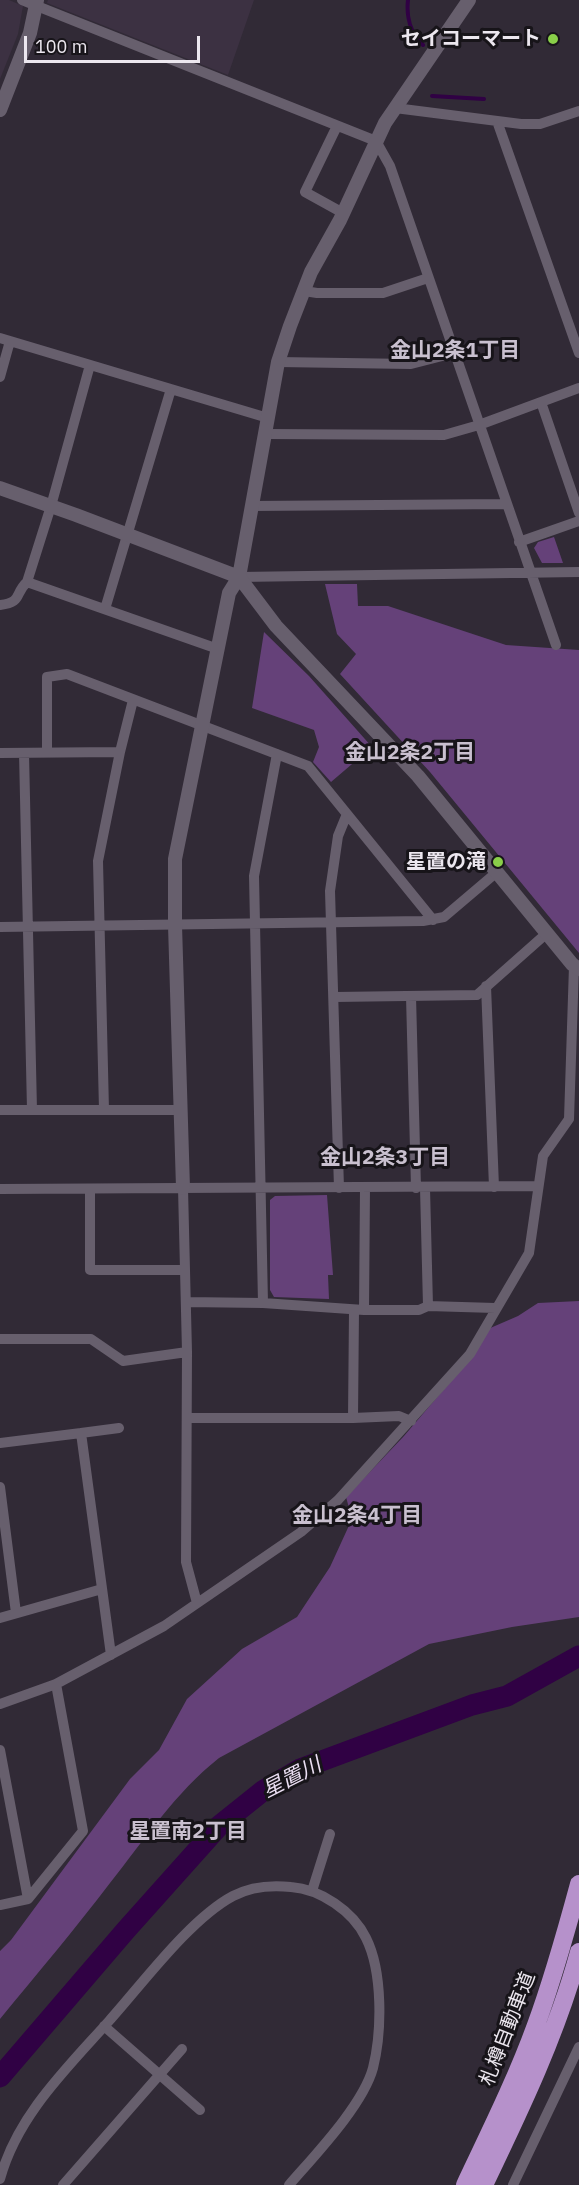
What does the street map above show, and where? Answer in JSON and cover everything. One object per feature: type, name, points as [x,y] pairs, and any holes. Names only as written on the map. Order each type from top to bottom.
[{"type":"highway","name":"札樽自動車道","points":[[465,2185],[535,2027],[560,1953],[579,1884]]},
{"type":"highway","name":"札樽自動車道","points":[[484,2185],[521,2106],[552,2031],[579,1952]]},
{"type":"street","points":[[22,0],[36,3],[376,141],[390,165],[478,425],[556,645]]},
{"type":"street","points":[[197,1604],[186,1562],[187,1352],[175,925],[176,860],[229,593],[239,577],[278,362],[311,272],[343,213],[385,123],[469,0]]},
{"type":"street","points":[[0,110],[30,33],[36,3]]},
{"type":"street","points":[[395,108],[521,124],[540,124],[579,111]]},
{"type":"street","points":[[497,121],[579,353]]},
{"type":"street","points":[[337,126],[305,192],[343,213]]},
{"type":"street","points":[[304,291],[317,293],[383,292],[428,278]]},
{"type":"street","points":[[0,377],[5,339],[268,418]]},
{"type":"street","points":[[278,362],[411,364],[454,353]]},
{"type":"street","points":[[0,605],[12,603],[19,598],[22,587],[27,582],[51,506],[90,365]]},
{"type":"street","points":[[265,434],[444,435],[579,388]]},
{"type":"street","points":[[105,609],[171,389]]},
{"type":"street","points":[[542,402],[579,513]]},
{"type":"street","points":[[0,488],[129,534],[239,577],[579,572]]},
{"type":"street","points":[[252,506],[506,504]]},
{"type":"street","points":[[519,542],[579,521]]},
{"type":"street","points":[[0,1704],[56,1684],[164,1626],[301,1533],[338,1500],[470,1354],[529,1253],[543,1156],[569,1119],[577,967],[418,776],[276,626],[239,577]]},
{"type":"street","points":[[27,582],[218,649]]},
{"type":"street","points":[[47,752],[47,677],[67,674],[308,766],[433,920]]},
{"type":"street","points":[[104,1110],[98,861],[133,700]]},
{"type":"street","points":[[0,753],[120,752]]},
{"type":"street","points":[[24,753],[32,1110]]},
{"type":"street","points":[[263,1303],[254,876],[277,754]]},
{"type":"street","points":[[339,1188],[330,891],[338,836],[347,814]]},
{"type":"street","points":[[0,927],[433,920],[444,916],[497,872]]},
{"type":"street","points":[[335,997],[477,995],[547,933]]},
{"type":"street","points":[[486,986],[494,1186]]},
{"type":"street","points":[[411,996],[428,1306]]},
{"type":"street","points":[[0,1110],[180,1110]]},
{"type":"street","points":[[0,1189],[537,1186]]},
{"type":"street","points":[[353,1418],[365,1188]]},
{"type":"street","points":[[90,1189],[90,1270],[185,1270]]},
{"type":"street","points":[[186,1302],[263,1303],[359,1310],[419,1310],[428,1306],[495,1308]]},
{"type":"street","points":[[0,1339],[91,1339],[123,1361],[187,1352]]},
{"type":"street","points":[[187,1418],[399,1416],[411,1421]]},
{"type":"street","points":[[0,1443],[119,1428]]},
{"type":"street","points":[[81,1433],[111,1655]]},
{"type":"street","points":[[0,1487],[16,1613]]},
{"type":"street","points":[[0,1618],[102,1589]]},
{"type":"street","points":[[0,1905],[28,1899],[83,1831],[56,1684]]},
{"type":"street","points":[[0,1750],[28,1899]]},
{"type":"street","points":[[312,1891],[330,1834]]},
{"type":"street","points":[[0,2179],[6,2155],[34,2109],[65,2068],[186,1935],[217,1906],[236,1894],[267,1887],[302,1888],[312,1891],[351,1917],[366,1937],[374,1958],[379,2015],[373,2069],[358,2101],[290,2185]]},
{"type":"street","points":[[104,2026],[200,2110]]},
{"type":"street","points":[[513,2185],[579,2047]]},
{"type":"street","points":[[63,2185],[182,2049]]},
{"type":"shaded area","points":[[0,0],[9,0],[23,6],[18,34],[0,79]]},
{"type":"shaded area","points":[[48,0],[254,0],[228,75],[47,3]]},
{"type":"shaded area","points":[[554,537],[563,563],[542,563],[534,548],[538,542]]},
{"type":"shaded area","points":[[325,584],[357,584],[358,606],[388,606],[506,645],[579,650],[579,953],[430,772],[340,674],[356,654],[337,634]]},
{"type":"shaded area","points":[[264,632],[309,676],[372,747],[331,782],[313,762],[319,747],[314,730],[252,708]]},
{"type":"shaded area","points":[[327,1195],[333,1275],[328,1275],[329,1299],[274,1297],[270,1290],[270,1200],[275,1196]]},
{"type":"shaded area","points":[[579,1301],[579,1617],[512,1627],[429,1644],[219,1758],[188,1786],[161,1817],[0,2019],[0,1951],[11,1940],[130,1779],[159,1750],[187,1699],[242,1649],[297,1617],[330,1567],[352,1519],[346,1497],[404,1436],[468,1361],[488,1329],[518,1316],[538,1303]]},
{"type":"waterway","points":[[408,0],[410,24],[423,45]]},
{"type":"waterway","points":[[432,96],[484,99]]},
{"type":"waterway","name":"星置川","points":[[0,2077],[219,1826],[264,1790],[300,1769],[472,1705],[507,1696],[579,1656]]},
{"type":"place","name":"セイコーマート","points":[[553,39]]},
{"type":"place","name":"星置の滝","points":[[498,862]]},
{"type":"district","name":"金山2条1丁目","points":[[455,351]]},
{"type":"district","name":"金山2条2丁目","points":[[410,753]]},
{"type":"district","name":"金山2条3丁目","points":[[385,1158]]},
{"type":"district","name":"金山2条4丁目","points":[[357,1516]]},
{"type":"district","name":"星置南2丁目","points":[[188,1832]]}]
